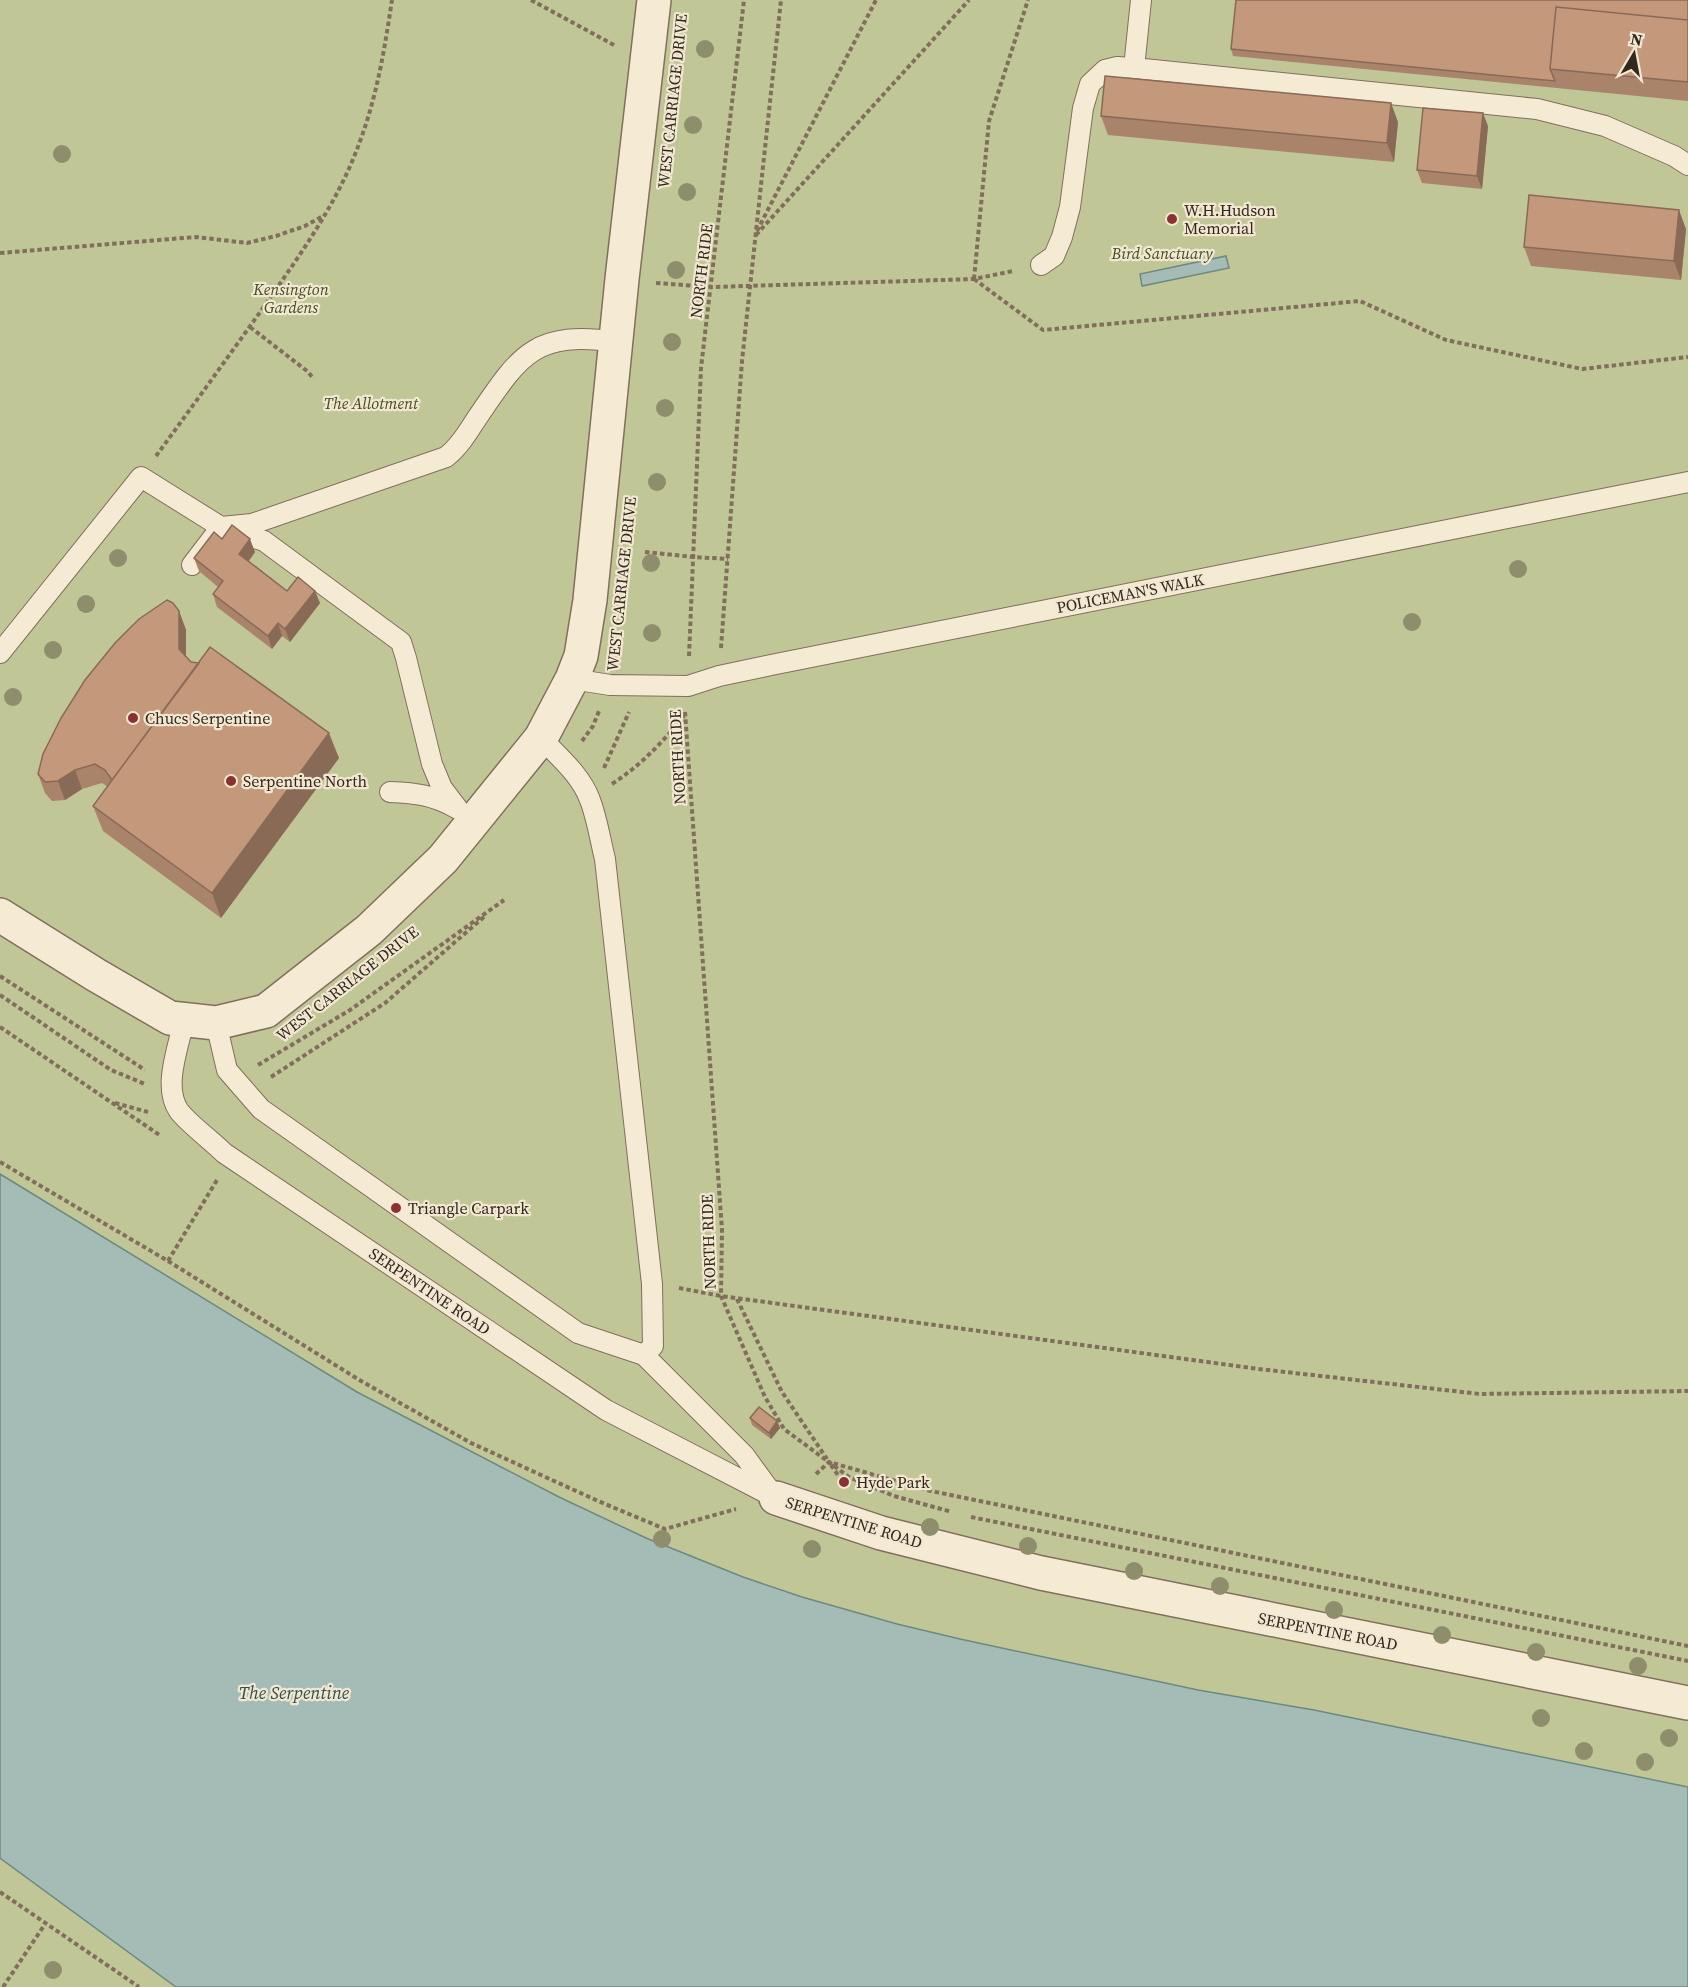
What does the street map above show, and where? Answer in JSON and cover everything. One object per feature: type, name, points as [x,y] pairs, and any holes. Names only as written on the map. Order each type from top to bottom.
[{"type":"street","name":"WEST CARRIAGE DRIVE","points":[[200,1022],[266,1011],[369,930],[443,859],[466,815],[541,738],[572,679],[580,656],[590,600],[622,279],[654,0]]},
{"type":"street","points":[[0,915],[152,1009],[170,1018],[200,1022]]},
{"type":"street","name":"SERPENTINE ROAD","points":[[776,1498],[881,1533],[1041,1574],[1688,1703]]},
{"type":"lane","points":[[1134,68],[1141,0]]},
{"type":"lane","points":[[1041,265],[1054,256],[1062,237],[1070,207],[1083,108],[1090,84],[1105,70],[1117,67],[1537,109],[1605,126],[1674,156],[1688,165]]},
{"type":"lane","points":[[192,565],[221,527],[252,524],[446,458],[458,446],[506,375],[533,350],[548,343],[583,337],[617,342]]},
{"type":"lane","points":[[0,653],[141,477],[221,527],[264,541],[401,642],[432,764],[442,788],[466,815]]},
{"type":"lane","name":"POLICEMAN'S WALK","points":[[572,679],[610,685],[688,687],[719,676],[1688,482]]},
{"type":"lane","points":[[541,738],[581,782],[590,799],[605,859],[652,1284],[653,1346],[644,1355]]},
{"type":"lane","points":[[390,792],[416,793],[438,798],[466,815]]},
{"type":"lane","points":[[200,1022],[226,1070],[261,1109],[578,1333],[644,1355],[744,1455],[776,1498]]},
{"type":"lane","name":"SERPENTINE ROAD","points":[[200,1022],[170,1082],[172,1095],[179,1111],[224,1153],[606,1410],[776,1498]]},
{"type":"path","points":[[141,477],[291,269],[325,214],[351,165],[373,103],[392,0]]},
{"type":"path","points":[[531,0],[620,48]]},
{"type":"path","name":"NORTH RIDE","points":[[744,0],[701,368],[685,715],[722,1230],[721,1296],[765,1397],[784,1429],[829,1462]]},
{"type":"path","points":[[719,676],[742,361],[781,0]]},
{"type":"path","points":[[755,236],[876,0]]},
{"type":"path","points":[[755,236],[969,0]]},
{"type":"path","points":[[974,279],[989,121],[1028,0]]},
{"type":"path","points":[[0,252],[196,237],[247,243],[305,226],[325,214]]},
{"type":"path","points":[[622,279],[712,287],[974,279],[1041,265]]},
{"type":"path","points":[[974,279],[1043,330],[1360,301],[1446,340],[1582,369],[1688,357]]},
{"type":"path","points":[[250,327],[314,379]]},
{"type":"path","points":[[645,552],[693,558],[728,559]]},
{"type":"path","name":"WEST CARRIAGE DRIVE","points":[[566,764],[593,726],[610,685]]},
{"type":"path","points":[[590,799],[640,687]]},
{"type":"path","points":[[590,799],[628,773],[660,746],[685,715]]},
{"type":"path","points":[[247,1093],[385,1003],[504,900],[398,976]]},
{"type":"path","points":[[0,976],[140,1068],[170,1082]]},
{"type":"path","points":[[0,1162],[168,1261],[362,1382],[471,1443],[665,1529],[776,1498],[814,1477],[829,1462]]},
{"type":"path","points":[[168,1261],[220,1176]]},
{"type":"path","points":[[652,1284],[721,1296],[1259,1369],[1480,1394],[1688,1391]]},
{"type":"path","points":[[737,1298],[782,1392],[848,1489]]},
{"type":"path","points":[[829,1462],[849,1477],[894,1496],[956,1513]]},
{"type":"path","points":[[829,1462],[931,1491],[1688,1646]]},
{"type":"path","points":[[966,1516],[1688,1661]]},
{"type":"path","points":[[0,1892],[139,1987]]},
{"type":"path","points":[[3,1987],[45,1924]]},
{"type":"green space","name":"Hyde Park","points":[[0,0],[1688,0],[1688,1987],[0,1987]]},
{"type":"water","points":[[1226,256],[1229,268],[1142,286],[1140,274]]},
{"type":"water","name":"The Serpentine","points":[[0,1174],[357,1392],[559,1497],[646,1538],[743,1577],[802,1597],[960,1639],[1198,1690],[1314,1710],[1688,1787],[1688,1987],[176,1987],[0,1858]]},
{"type":"building","points":[[1236,0],[1688,0],[1688,20],[1556,7],[1550,69],[1555,81],[1231,49]]},
{"type":"building","points":[[1556,7],[1688,20],[1688,82],[1550,69]]},
{"type":"building","points":[[1105,76],[1391,103],[1387,143],[1101,116]]},
{"type":"building","points":[[1423,108],[1483,113],[1477,176],[1417,170]]},
{"type":"building","points":[[1529,195],[1679,210],[1674,261],[1524,247]]},
{"type":"building","points":[[232,525],[250,539],[239,554],[287,591],[298,577],[315,591],[285,629],[278,623],[268,636],[213,594],[223,581],[194,558],[214,532],[222,539]]},
{"type":"building","name":"Chucs Serpentine","points":[[167,600],[173,603],[179,611],[179,649],[191,662],[199,663],[112,780],[105,770],[95,764],[75,770],[58,781],[45,782],[38,774],[43,754],[61,718],[85,680],[115,643],[139,619]]},
{"type":"building","name":"Serpentine North","points":[[210,647],[329,733],[212,893],[93,806]]},
{"type":"building","points":[[759,1407],[777,1421],[769,1433],[750,1418]]},
{"type":"place","name":"W.H.Hudson Memorial","points":[[1172,219]]},
{"type":"place","name":"Chucs Serpentine","points":[[133,718]]},
{"type":"place","name":"Serpentine North","points":[[231,781]]},
{"type":"place","name":"Triangle Carpark","points":[[396,1208]]},
{"type":"place","name":"Hyde Park","points":[[844,1482]]},
{"type":"park label","name":"Bird Sanctuary","points":[[1162,253]]},
{"type":"park label","name":"Kensington Gardens","points":[[291,298]]},
{"type":"park label","name":"The Allotment","points":[[371,403]]}]
